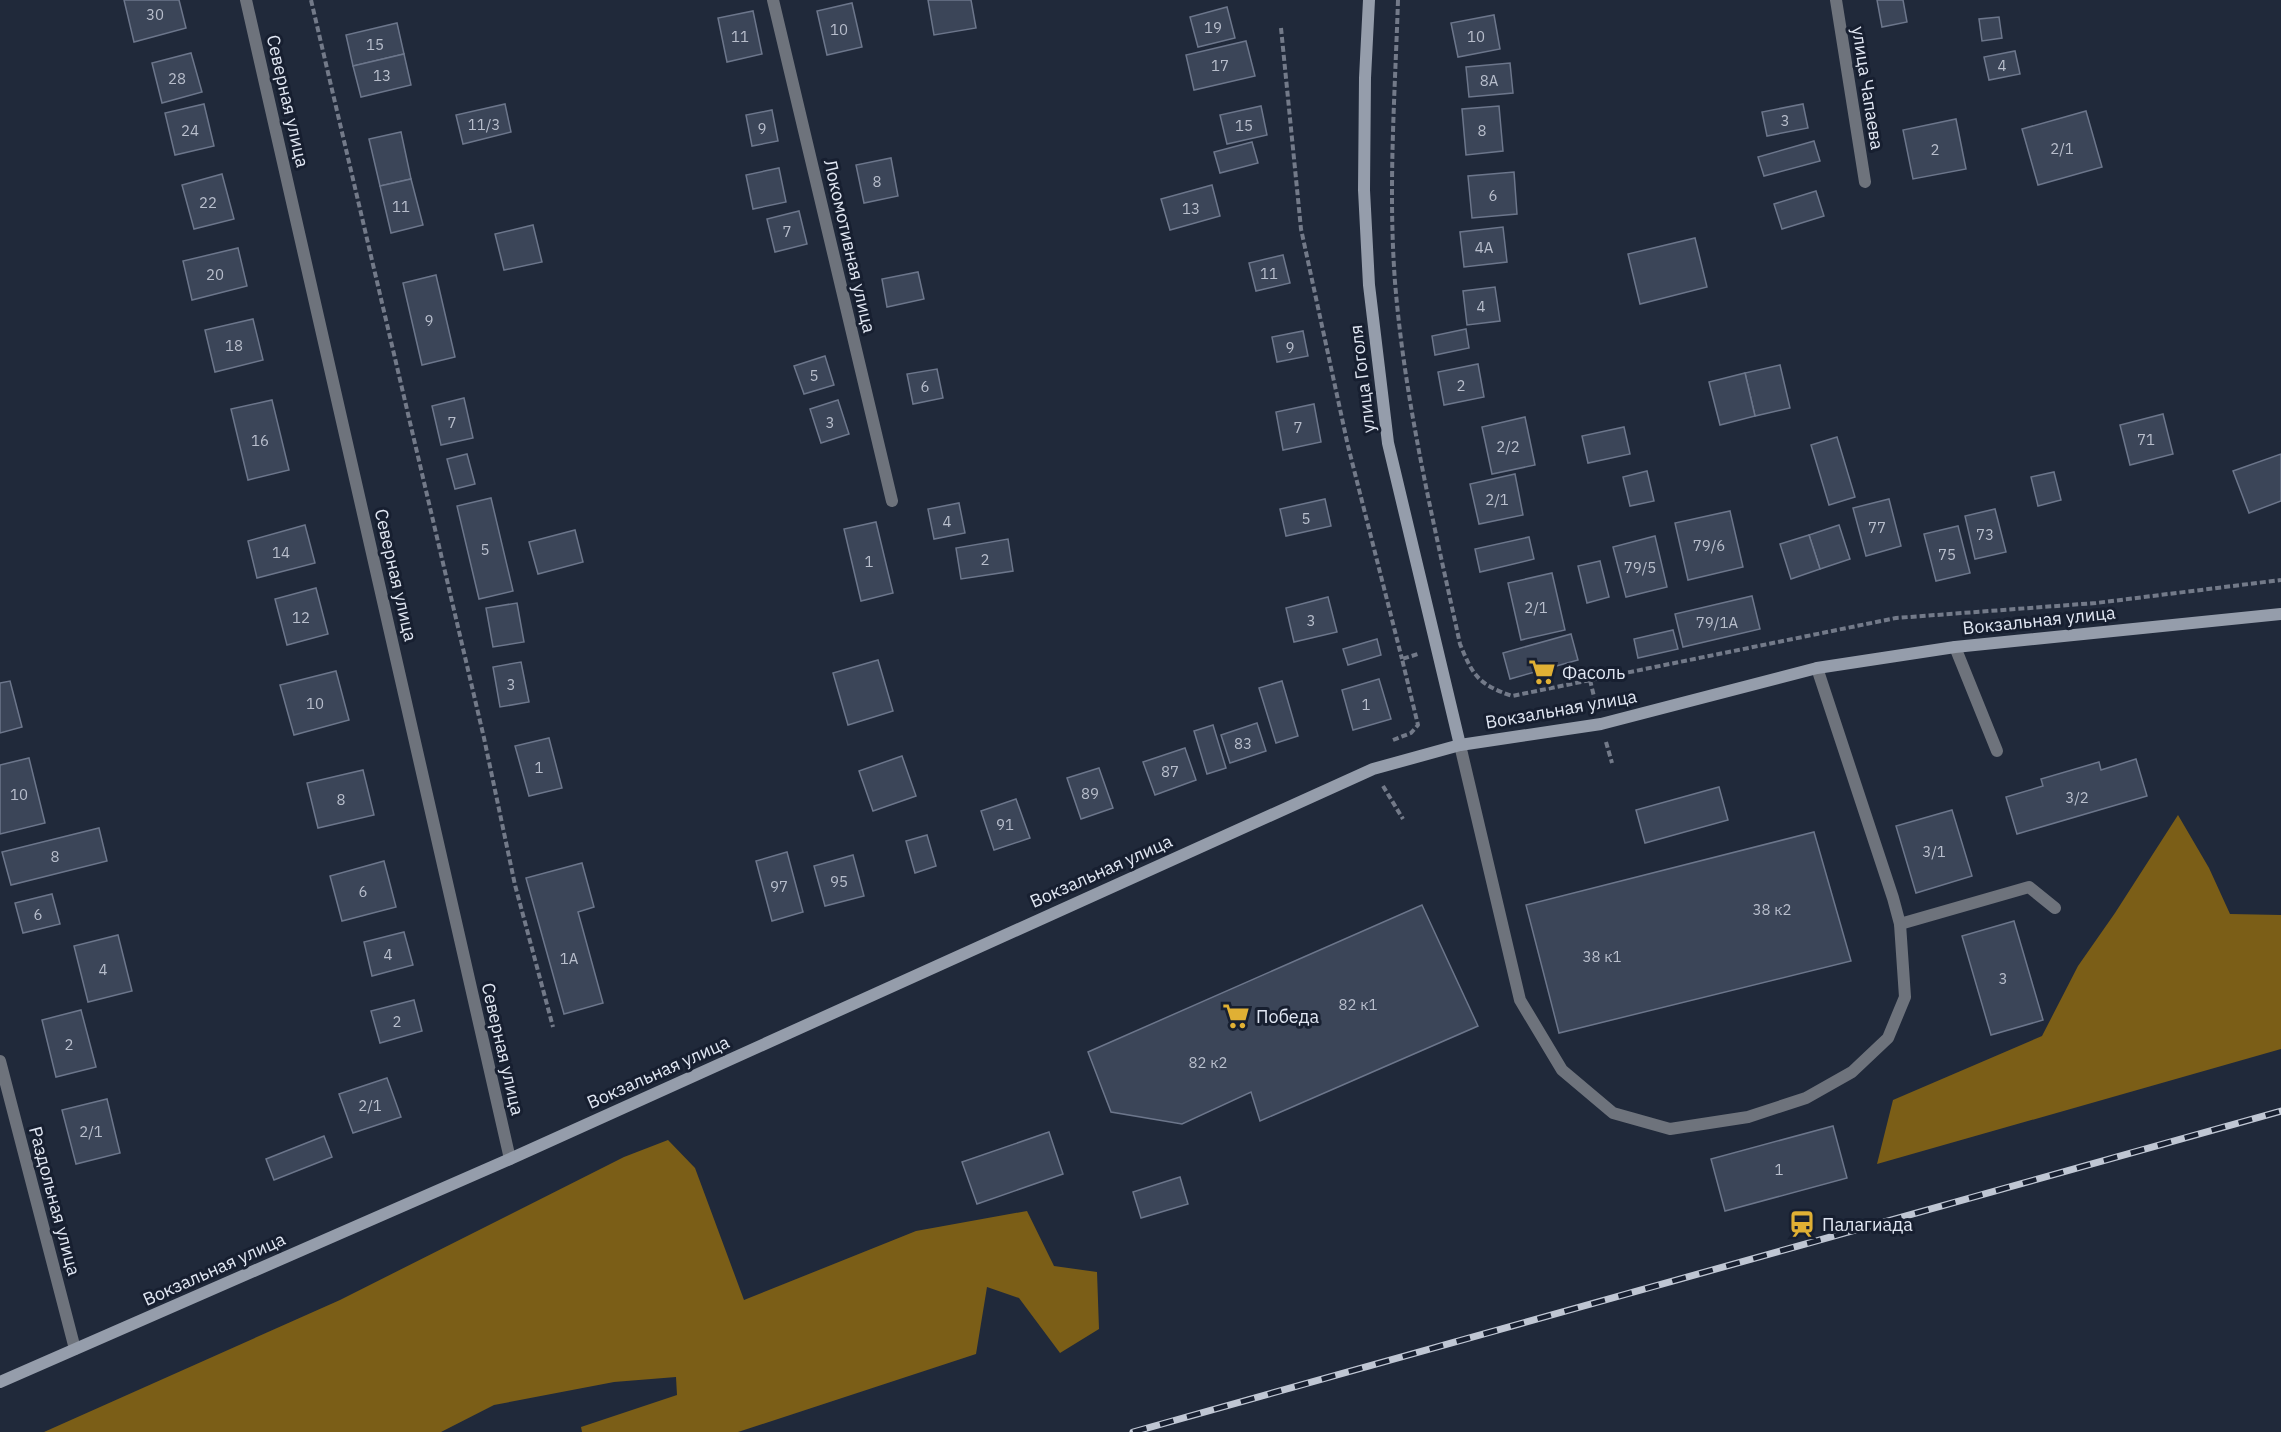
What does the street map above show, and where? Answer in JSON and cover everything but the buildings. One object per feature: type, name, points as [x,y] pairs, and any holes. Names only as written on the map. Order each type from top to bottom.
[{"type":"main road","name":"улица Гоголя","points":[[1369,0],[1364,190],[1369,285],[1388,443],[1460,745]]},
{"type":"main road","name":"Вокзальная улица","points":[[0,1382],[510,1159],[1373,769],[1460,745],[1601,724],[1817,668],[1955,647],[2281,614]]},
{"type":"street","name":"Северная улица","points":[[246,0],[510,1159]]},
{"type":"street","name":"Локомотивная улица","points":[[773,0],[892,501]]},
{"type":"street","name":"улица Чапаева","points":[[1836,0],[1865,182]]},
{"type":"street","points":[[1955,647],[1997,751]]},
{"type":"street","points":[[1460,745],[1520,1000],[1563,1070],[1613,1113],[1670,1129],[1748,1117],[1806,1098],[1852,1072],[1888,1038],[1905,997],[1900,924],[1817,668]]},
{"type":"street","points":[[1900,924],[2029,887],[2055,908]]},
{"type":"street","name":"Раздольная улица","points":[[0,1061],[75,1349]]},
{"type":"path","points":[[311,0],[484,738],[515,885],[553,1027]]},
{"type":"path","points":[[1398,0],[1392,190],[1395,282],[1416,440],[1460,644],[1472,671],[1491,689],[1512,696],[1896,618],[2096,603],[2281,580]]},
{"type":"path","points":[[1281,28],[1301,229],[1348,446],[1419,725],[1411,733],[1373,748],[1373,769],[1403,819]]},
{"type":"path","points":[[1402,659],[1460,644]]},
{"type":"shaded area","points":[[2178,815],[2209,868],[2230,914],[2281,915],[2281,1049],[1877,1164],[1893,1100],[2042,1036],[2078,966]]},
{"type":"shaded area","points":[[668,1140],[695,1168],[744,1300],[916,1231],[1027,1211],[1054,1266],[1097,1272],[1099,1329],[1060,1353],[1019,1298],[987,1287],[976,1354],[738,1432],[582,1432],[581,1427],[677,1395],[676,1377],[614,1382],[494,1405],[441,1432],[44,1432],[340,1300],[624,1157]]},
{"type":"railway","points":[[1133,1432],[2281,1111]]},
{"type":"place","name":"Фасоль","points":[[1542,672]]},
{"type":"place","name":"Победа","points":[[1236,1016]]},
{"type":"place","name":"Палагиада","points":[[1802,1224]]}]
